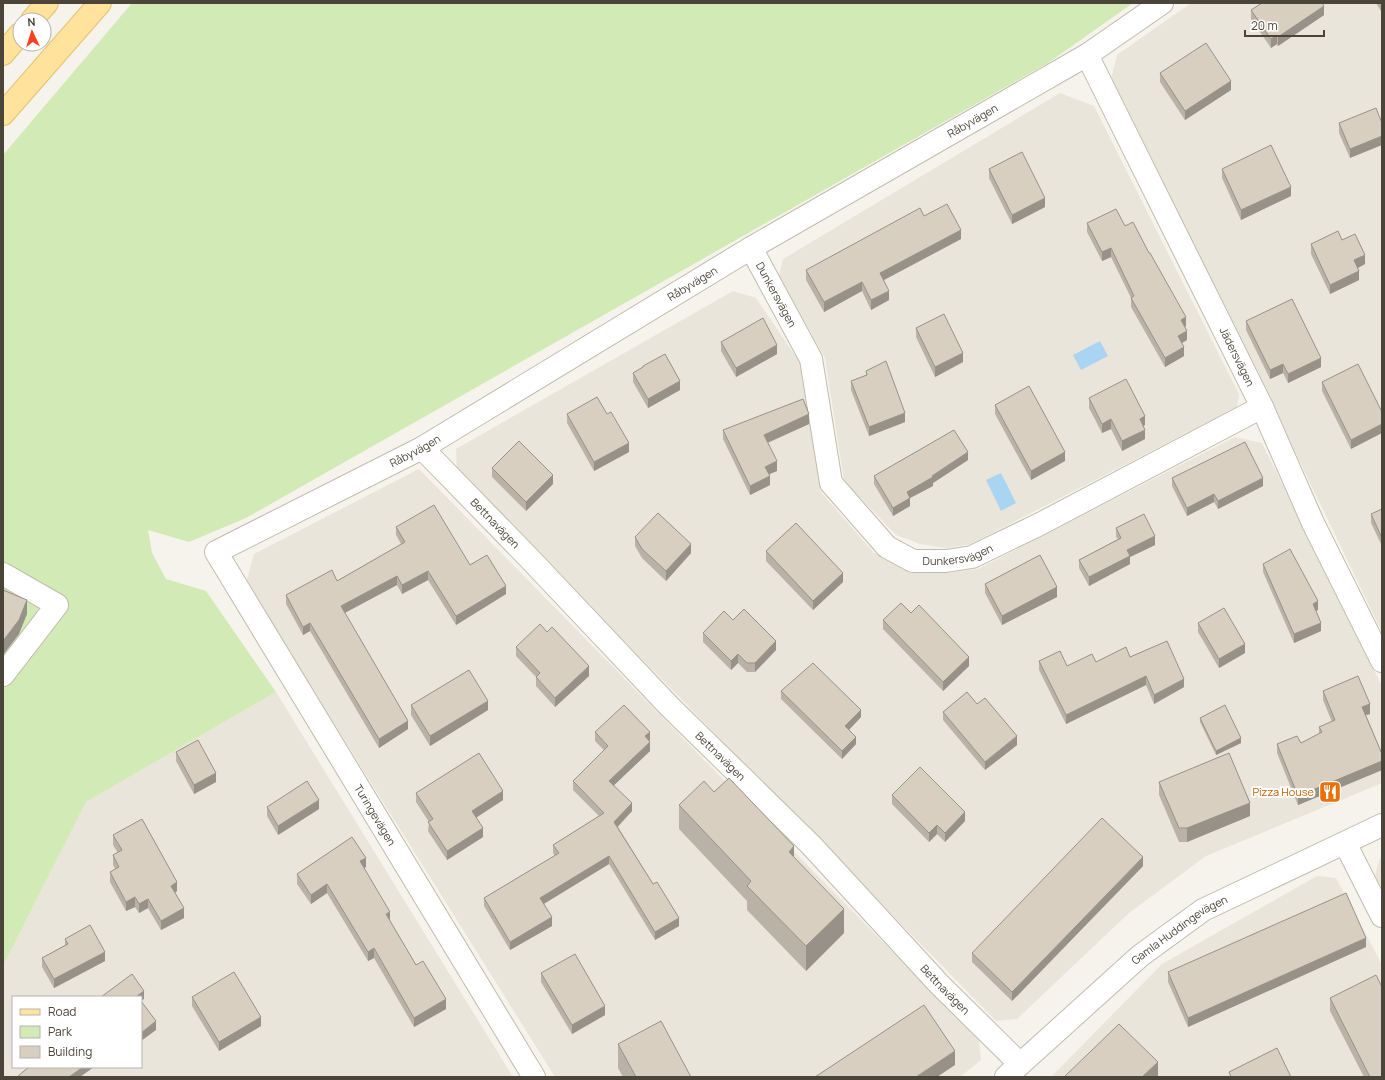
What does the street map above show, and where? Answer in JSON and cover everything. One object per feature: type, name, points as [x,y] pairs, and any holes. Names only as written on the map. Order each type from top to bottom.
[{"type":"main road","points":[[39,12],[47,3]]},
{"type":"main road","points":[[3,114],[100,3]]},
{"type":"main road","points":[[3,54],[12,43]]},
{"type":"street","name":"Råbyvägen","points":[[216,552],[422,448],[751,248],[1087,55],[1162,3]]},
{"type":"street","name":"Jädersvägen","points":[[1087,55],[1262,407],[1313,523],[1382,661]]},
{"type":"street","name":"Dunkersvägen","points":[[751,248],[811,359],[831,483],[887,547],[913,561],[946,561],[972,557],[1040,524],[1262,407]]},
{"type":"street","name":"Bettnavägen","points":[[422,448],[530,559],[669,706],[811,845],[939,984],[1013,1070]]},
{"type":"street","name":"Turingevägen","points":[[216,552],[534,1077]]},
{"type":"street","points":[[3,574],[56,605],[3,675]]},
{"type":"street","name":"Gamla Huddingevägen","points":[[1013,1070],[1140,956],[1203,910],[1382,825]]},
{"type":"street","points":[[1345,843],[1382,916]]},
{"type":"shaded area","points":[[1191,3],[1382,3],[1382,632],[1271,402],[1111,79],[1117,55]]},
{"type":"shaded area","points":[[1060,93],[1094,106],[1239,394],[1237,407],[971,544],[946,548],[920,544],[896,535],[844,481],[825,358],[779,275],[783,259]]},
{"type":"shaded area","points":[[733,291],[756,298],[800,363],[821,492],[874,553],[910,568],[948,573],[978,569],[1235,437],[1262,443],[1382,686],[1382,783],[1206,856],[1129,913],[1017,1019],[996,1021],[457,470],[456,449]]},
{"type":"shaded area","points":[[419,469],[979,1040],[981,1060],[960,1077],[555,1077],[246,583],[254,554]]},
{"type":"shaded area","points":[[276,692],[513,1077],[3,1077],[3,966],[86,802]]},
{"type":"shaded area","points":[[1380,858],[1382,858],[1382,895],[1374,878]]},
{"type":"shaded area","points":[[1317,876],[1336,878],[1382,965],[1382,1077],[1051,1077],[1162,964]]},
{"type":"green space","points":[[132,3],[1133,3],[1048,63],[246,518],[189,542],[148,530],[152,553],[166,579],[206,591],[276,692],[86,802],[3,966],[3,155]]},
{"type":"water","points":[[1100,341],[1108,356],[1081,370],[1073,355]]},
{"type":"water","points":[[1001,473],[1016,503],[1001,511],[986,480]]},
{"type":"building","points":[[1262,3],[1322,3],[1324,6],[1278,37],[1277,35],[1271,39],[1251,10]]},
{"type":"building","points":[[1206,43],[1231,81],[1185,111],[1160,73]]},
{"type":"building","points":[[1376,108],[1382,123],[1382,136],[1350,149],[1339,123]]},
{"type":"building","points":[[1271,145],[1291,187],[1241,210],[1222,169]]},
{"type":"building","points":[[1022,152],[1045,198],[1012,215],[989,169]]},
{"type":"building","points":[[947,204],[961,230],[880,273],[889,291],[871,300],[862,282],[824,302],[806,270],[920,208],[924,216]]},
{"type":"building","points":[[1116,209],[1125,226],[1133,222],[1186,317],[1181,320],[1187,331],[1178,336],[1184,347],[1165,358],[1131,298],[1134,296],[1111,248],[1102,252],[1087,223]]},
{"type":"building","points":[[1338,231],[1342,240],[1355,234],[1365,255],[1354,260],[1359,271],[1330,285],[1311,244]]},
{"type":"building","points":[[1292,299],[1321,358],[1288,374],[1283,364],[1270,370],[1246,321]]},
{"type":"building","points":[[944,314],[963,353],[935,367],[916,328]]},
{"type":"building","points":[[763,318],[777,345],[736,368],[721,342]]},
{"type":"building","points":[[665,354],[680,381],[648,399],[633,373]]},
{"type":"building","points":[[886,361],[905,413],[869,427],[851,381],[867,375],[866,371]]},
{"type":"building","points":[[1358,364],[1382,412],[1382,424],[1351,440],[1322,382]]},
{"type":"building","points":[[1126,379],[1145,416],[1140,419],[1145,430],[1122,441],[1111,419],[1102,424],[1089,398]]},
{"type":"building","points":[[1029,386],[1065,452],[1031,471],[995,405]]},
{"type":"building","points":[[597,397],[607,414],[611,412],[629,443],[594,462],[567,414]]},
{"type":"building","points":[[803,399],[809,414],[764,435],[777,461],[765,467],[770,476],[750,486],[723,430]]},
{"type":"building","points":[[954,430],[968,452],[932,476],[933,477],[907,492],[910,498],[893,508],[874,476]]},
{"type":"building","points":[[519,441],[553,475],[526,502],[492,468]]},
{"type":"building","points":[[1245,442],[1263,478],[1218,501],[1214,494],[1187,508],[1172,478]]},
{"type":"building","points":[[434,505],[470,565],[487,555],[506,586],[456,616],[428,571],[402,585],[397,576],[341,606],[408,721],[379,739],[310,623],[303,627],[286,595],[332,570],[337,581],[405,542],[396,527]]},
{"type":"building","points":[[1382,509],[1382,538],[1371,514]]},
{"type":"building","points":[[658,513],[691,544],[666,571],[642,549],[635,537]]},
{"type":"building","points":[[1144,514],[1155,536],[1127,550],[1130,556],[1089,577],[1079,560],[1121,538],[1116,528]]},
{"type":"building","points":[[796,523],[843,573],[813,601],[766,551]]},
{"type":"building","points":[[1290,549],[1318,601],[1313,604],[1321,623],[1294,634],[1263,564]]},
{"type":"building","points":[[1040,555],[1057,587],[1002,616],[985,584]]},
{"type":"building","points":[[3,590],[27,600],[19,620],[3,641]]},
{"type":"building","points":[[901,603],[911,613],[919,605],[969,657],[943,682],[883,620]]},
{"type":"building","points":[[1224,608],[1245,644],[1219,659],[1198,623]]},
{"type":"building","points":[[744,609],[776,641],[755,663],[747,663],[738,654],[731,661],[703,633],[724,611],[733,620]]},
{"type":"building","points":[[540,624],[547,632],[552,627],[589,666],[555,698],[536,677],[540,673],[516,647]]},
{"type":"building","points":[[1167,641],[1184,679],[1154,695],[1146,676],[1066,715],[1039,661],[1060,651],[1067,666],[1092,654],[1096,662],[1126,647],[1130,657]]},
{"type":"building","points":[[813,663],[861,710],[845,726],[856,737],[842,751],[781,691]]},
{"type":"building","points":[[469,670],[488,701],[430,736],[411,705]]},
{"type":"building","points":[[1358,676],[1370,704],[1362,707],[1382,754],[1382,761],[1298,796],[1277,744],[1297,736],[1301,743],[1322,732],[1319,727],[1335,720],[1323,691]]},
{"type":"building","points":[[967,692],[977,704],[985,698],[1017,736],[985,762],[943,712]]},
{"type":"building","points":[[624,705],[650,732],[645,736],[650,742],[609,781],[632,803],[614,822],[653,884],[657,882],[679,918],[655,932],[609,856],[540,898],[552,917],[510,942],[484,898],[559,853],[553,845],[604,813],[573,781],[608,746],[595,732]]},
{"type":"building","points":[[1225,705],[1241,738],[1216,751],[1200,718]]},
{"type":"building","points":[[198,740],[216,773],[194,785],[176,752]]},
{"type":"building","points":[[479,753],[503,791],[472,811],[483,828],[447,851],[428,822],[433,819],[416,793]]},
{"type":"building","points":[[1229,753],[1250,803],[1187,828],[1179,828],[1159,782]]},
{"type":"building","points":[[920,767],[965,812],[945,833],[937,825],[929,833],[892,795]]},
{"type":"building","points":[[729,778],[794,846],[789,852],[844,909],[806,946],[747,886],[751,881],[679,805],[704,781],[714,792]]},
{"type":"building","points":[[307,781],[319,800],[278,826],[267,807]]},
{"type":"building","points":[[1102,818],[1143,857],[1012,992],[972,953]]},
{"type":"building","points":[[142,819],[177,882],[171,886],[184,908],[161,921],[148,899],[139,904],[135,897],[126,902],[110,872],[119,867],[113,855],[122,850],[113,835]]},
{"type":"building","points":[[352,837],[366,858],[360,861],[390,912],[386,914],[416,965],[423,961],[446,999],[414,1018],[374,948],[368,952],[327,884],[311,895],[297,874]]},
{"type":"building","points":[[1346,893],[1366,938],[1188,1018],[1168,972]]},
{"type":"building","points":[[90,925],[105,952],[54,979],[42,958],[68,944],[65,939]]},
{"type":"building","points":[[575,954],[605,1006],[572,1025],[541,973]]},
{"type":"building","points":[[234,972],[261,1017],[219,1042],[192,997]]},
{"type":"building","points":[[132,974],[144,991],[137,996],[102,996]]},
{"type":"building","points":[[1376,975],[1382,987],[1382,1077],[1370,1077],[1330,998]]},
{"type":"building","points":[[142,1002],[156,1021],[142,1032]]},
{"type":"building","points":[[924,1005],[955,1051],[916,1077],[815,1077]]},
{"type":"building","points":[[661,1021],[691,1077],[636,1077],[618,1044]]},
{"type":"building","points":[[1119,1024],[1158,1062],[1142,1077],[1064,1077],[1089,1053]]},
{"type":"building","points":[[1277,1048],[1291,1077],[1231,1077],[1229,1072]]},
{"type":"building","points":[[28,1068],[82,1068],[69,1077],[18,1076]]},
{"type":"place","name":"Pizza House","points":[[1330,792]]}]
